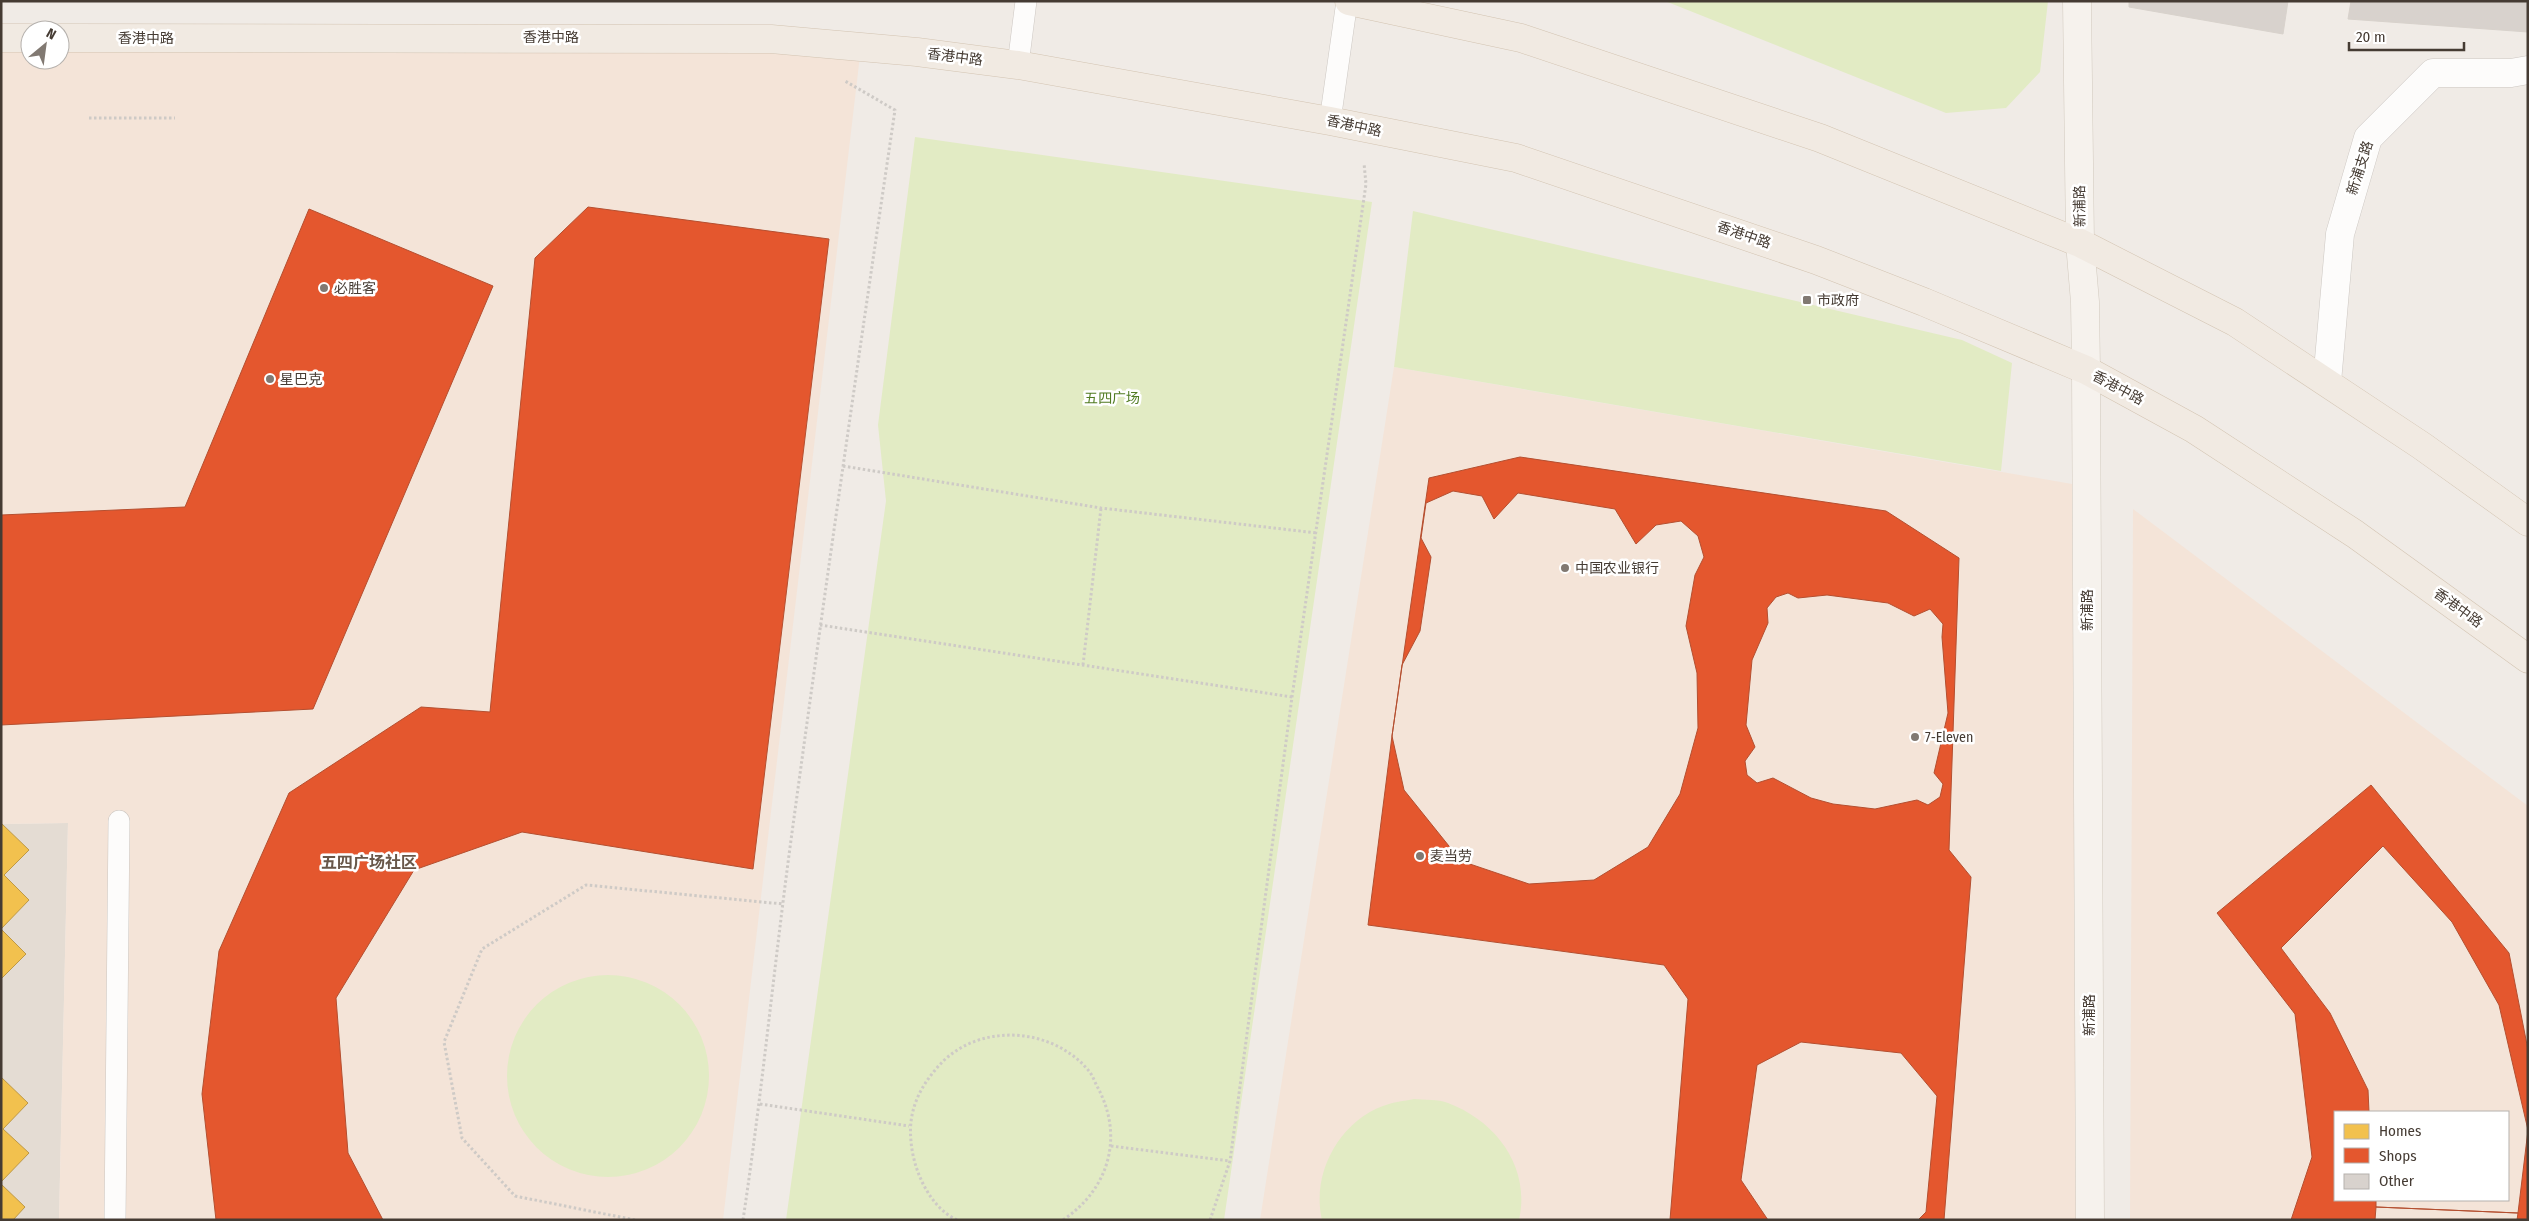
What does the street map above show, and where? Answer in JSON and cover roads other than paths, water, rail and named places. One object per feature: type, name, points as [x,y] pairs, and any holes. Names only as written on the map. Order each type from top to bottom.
[{"type":"main road","points":[[1348,1],[1521,38],[1820,138],[2080,243],[2235,322],[2422,446],[2528,522]]},
{"type":"main road","points":[[1,38],[20,38]]},
{"type":"main road","name":"香港中路","points":[[70,38],[771,39],[917,52],[1018,65],[1330,121],[1516,158],[1816,260],[1924,302],[2086,370],[2202,434],[2355,534],[2528,659]]},
{"type":"street","name":"新浦路","points":[[2077,1],[2080,243],[2085,302],[2086,370],[2090,1220]]},
{"type":"street","name":"新浦支路","points":[[2327,382],[2340,234],[2368,138],[2433,74],[2511,73],[2528,70]]},
{"type":"lane","points":[[1018,65],[1026,1]]},
{"type":"lane","points":[[1330,121],[1348,1]]},
{"type":"lane","points":[[115,1220],[119,821]]},
{"type":"place","name":"必胜客","points":[[324,288]]},
{"type":"place","name":"市政府","points":[[1807,300]]},
{"type":"place","name":"星巴克","points":[[270,379]]},
{"type":"place","name":"中国农业银行","points":[[1565,568]]},
{"type":"place","name":"7-Eleven","points":[[1915,737]]},
{"type":"place","name":"麦当劳","points":[[1420,856]]},
{"type":"district","name":"五四广场社区","points":[[369,862]]},
{"type":"park label","name":"五四广场","points":[[1112,398]]}]
